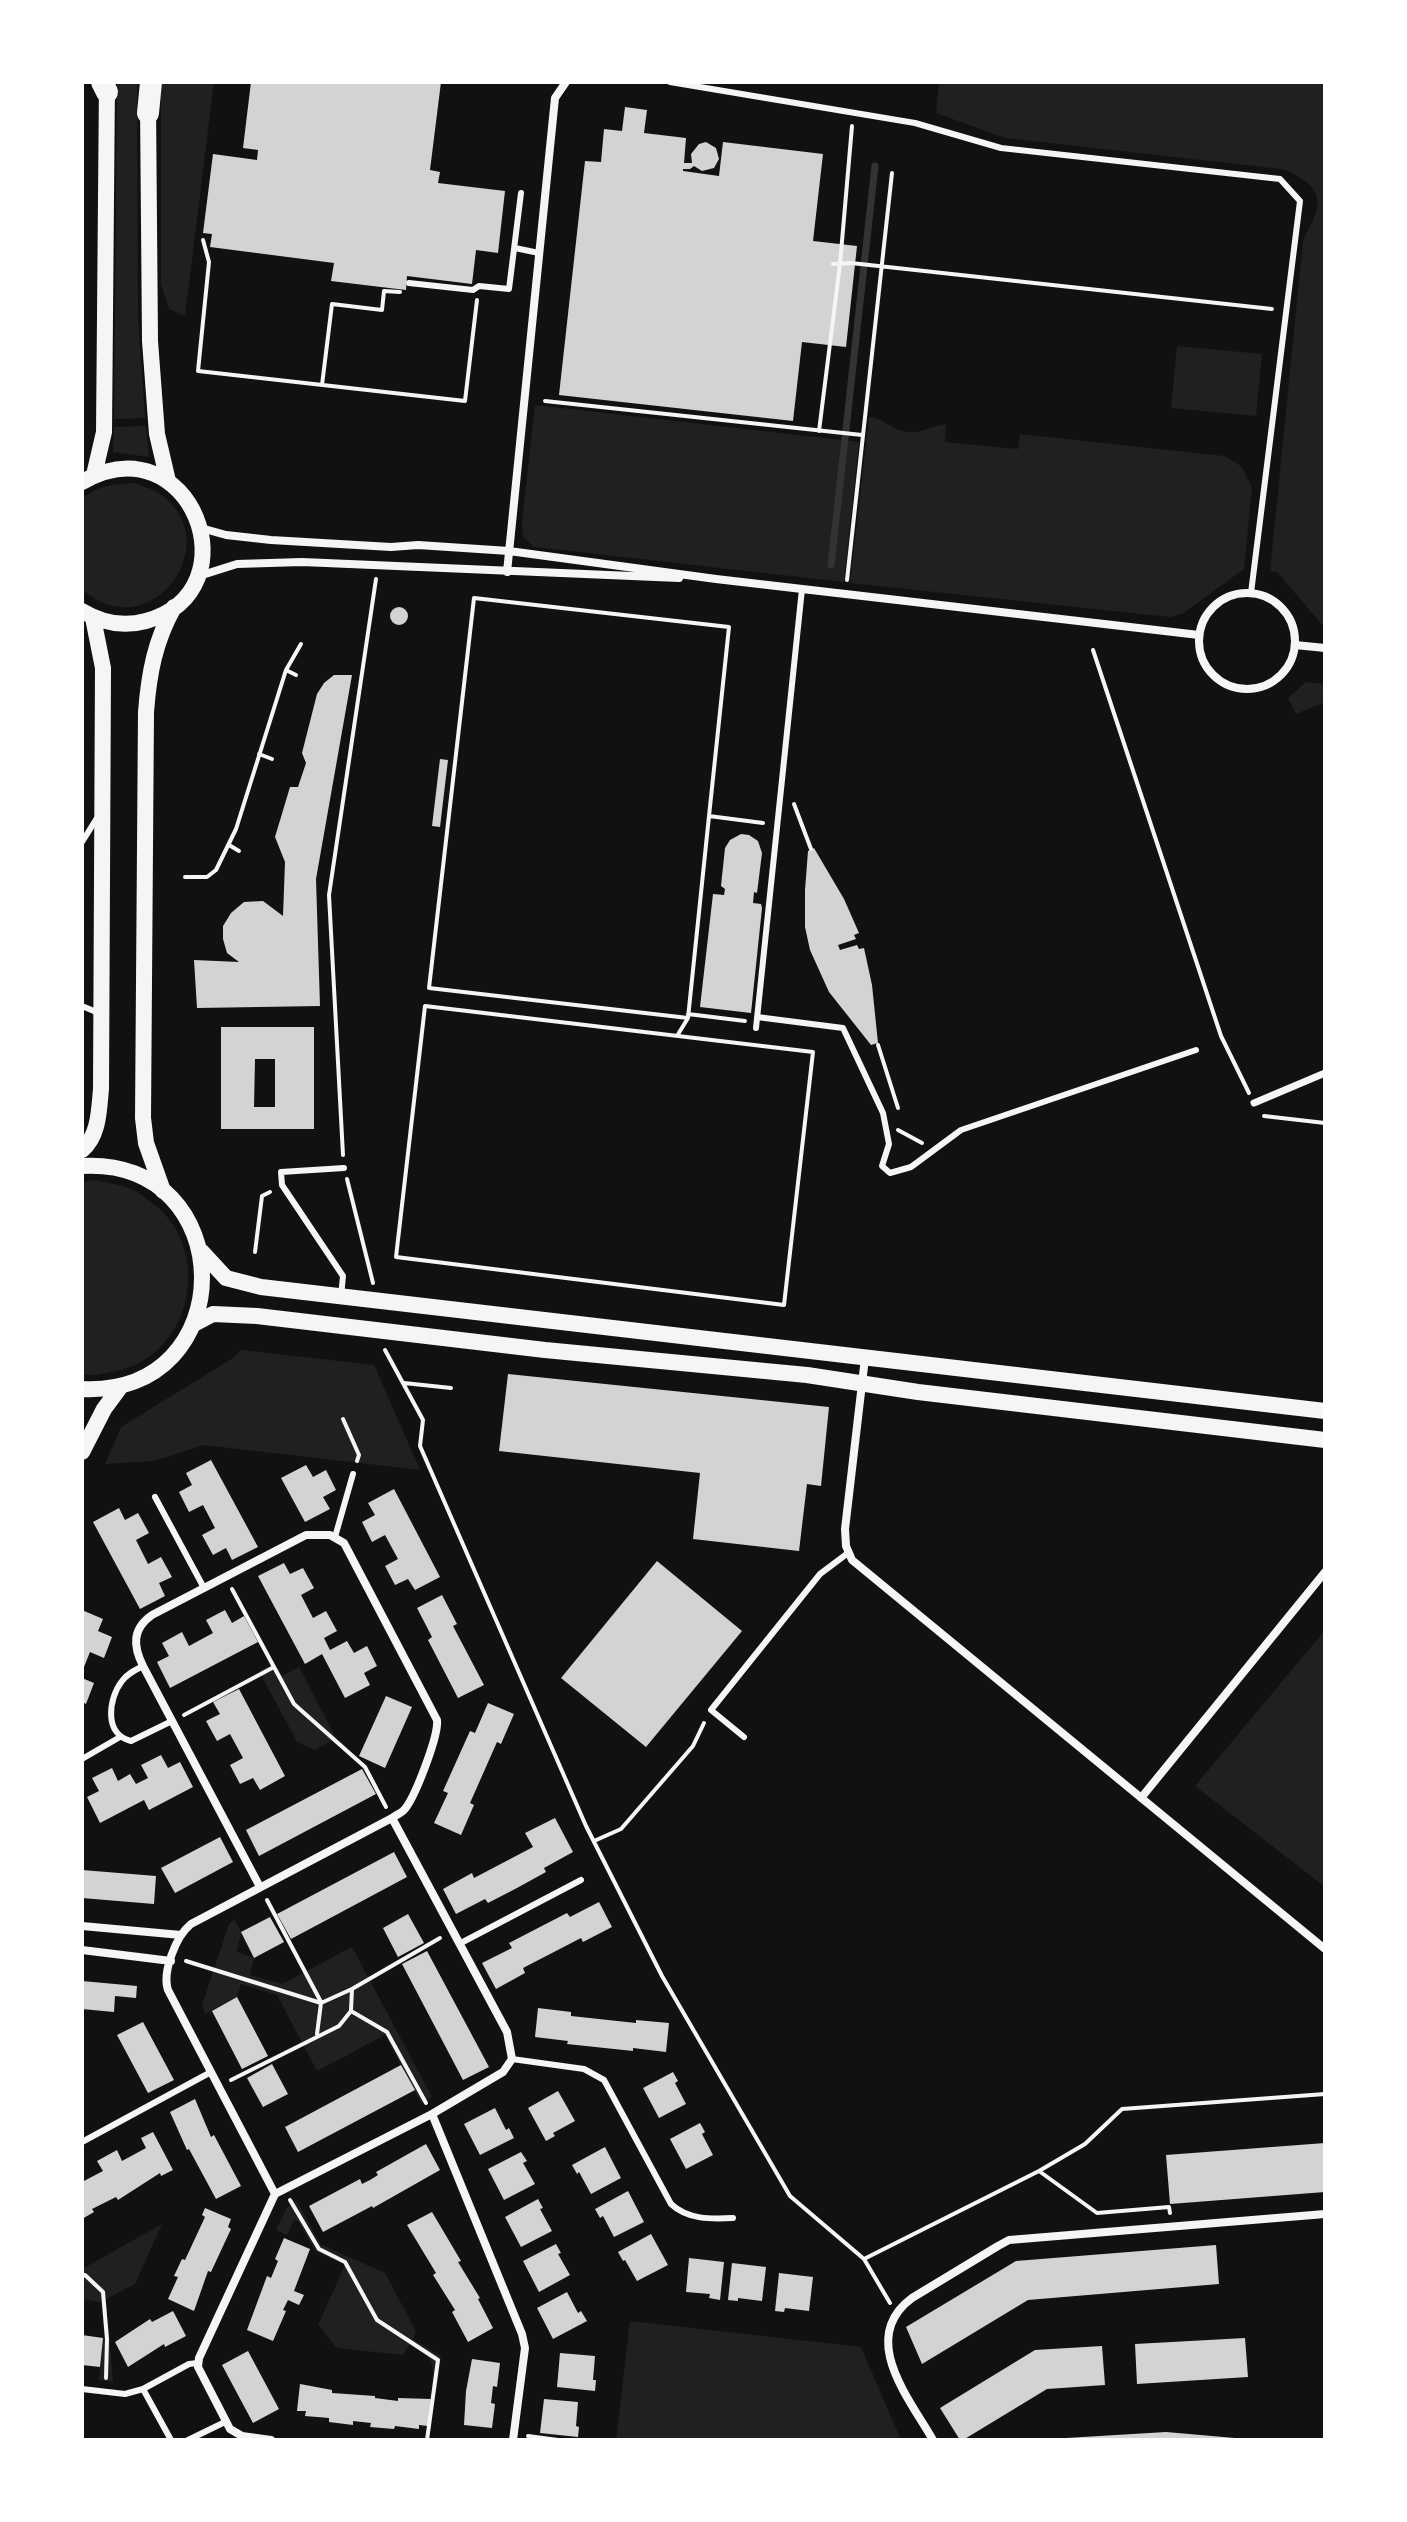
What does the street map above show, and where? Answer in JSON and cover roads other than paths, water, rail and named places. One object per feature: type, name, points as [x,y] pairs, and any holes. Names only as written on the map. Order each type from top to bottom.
[{"type":"highway","points":[[148,82],[148,113]]},
{"type":"main road","points":[[88,478],[104,432],[105,85]]},
{"type":"main road","points":[[148,113],[150,341],[157,434],[168,481]]},
{"type":"main road","points":[[88,478],[114,469],[136,469],[168,481],[189,501],[201,528],[203,553],[197,577],[162,628],[152,657],[146,712],[143,1118],[146,1143],[163,1191]]},
{"type":"main road","points":[[88,614],[117,624],[141,623],[174,607]]},
{"type":"main road","points":[[82,1150],[88,1145],[98,1121],[101,1089],[103,668],[88,614]]},
{"type":"main road","points":[[82,1166],[123,1170],[163,1191],[184,1214],[201,1251],[219,1273],[235,1283],[1325,1411]]},
{"type":"main road","points":[[82,1389],[121,1386],[147,1375],[170,1358],[194,1324],[204,1284],[201,1251]]},
{"type":"main road","points":[[194,1324],[213,1314],[257,1316],[545,1350],[807,1375],[861,1385],[1325,1440]]},
{"type":"main road","points":[[82,1452],[104,1409],[121,1386]]},
{"type":"street","points":[[507,572],[555,98],[566,82]]},
{"type":"street","points":[[201,528],[226,535],[271,540],[509,551],[716,579],[1199,635]]},
{"type":"street","points":[[197,577],[229,566],[262,562],[359,563],[716,579]]},
{"type":"street","points":[[1251,593],[1265,596],[1288,615],[1294,630],[1295,645],[1293,656],[1282,675],[1273,682],[1247,690],[1231,687],[1217,679],[1206,667],[1200,652],[1199,635],[1203,621],[1222,600],[1251,593]]},
{"type":"street","points":[[1295,645],[1325,648]]},
{"type":"street","points":[[1254,1103],[1325,1073]]},
{"type":"street","points":[[865,1358],[845,1529],[848,1553],[856,1565],[1325,1949]]},
{"type":"street","points":[[260,1887],[143,1666],[136,1647],[136,1634],[141,1624],[152,1615],[306,1535],[324,1533],[344,1543],[437,1720],[434,1742],[404,1811],[191,1924],[181,1935],[166,1980],[218,2086],[280,2192]]},
{"type":"street","points":[[1141,1798],[1325,1572]]},
{"type":"street","points":[[271,2440],[235,2433],[225,2422],[199,2373],[198,2363],[280,2192],[432,2114],[503,2072],[512,2059],[507,2032],[392,1818]]},
{"type":"street","points":[[82,1926],[181,1935]]},
{"type":"street","points":[[82,1950],[172,1959]]},
{"type":"street","points":[[432,2114],[522,2334],[525,2348],[514,2437]]},
{"type":"street","points":[[933,2440],[889,2360],[891,2326],[903,2305],[1009,2240],[1325,2214]]},
{"type":"lane","points":[[670,82],[915,123],[1001,148],[1280,179],[1300,201],[1251,593]]},
{"type":"lane","points":[[409,283],[473,290],[479,286],[509,289],[521,193]]},
{"type":"lane","points":[[515,248],[539,253]]},
{"type":"lane","points":[[802,589],[757,1022],[843,1028],[883,1113],[889,1144],[882,1166],[890,1173],[911,1167],[961,1130],[1196,1050]]},
{"type":"lane","points":[[82,842],[103,808]]},
{"type":"lane","points":[[82,1006],[101,1014]]},
{"type":"lane","points":[[341,1296],[343,1276],[282,1185],[281,1172],[344,1168]]},
{"type":"lane","points":[[335,1537],[353,1474]]},
{"type":"lane","points":[[155,1497],[204,1588]]},
{"type":"lane","points":[[744,1737],[711,1710],[820,1574],[848,1553]]},
{"type":"lane","points":[[143,1666],[124,1679],[113,1699],[111,1717],[114,1728],[120,1737],[135,1741],[172,1721]]},
{"type":"lane","points":[[82,1759],[120,1737]]},
{"type":"lane","points":[[459,1944],[581,1880]]},
{"type":"lane","points":[[512,2059],[584,2069],[604,2080],[671,2204],[693,2216],[733,2218]]},
{"type":"lane","points":[[82,2142],[211,2072]]},
{"type":"lane","points":[[82,2389],[131,2393],[189,2364],[198,2363]]},
{"type":"lane","points":[[143,2389],[171,2440]]},
{"type":"lane","points":[[188,2440],[225,2422]]},
{"type":"waterway","points":[[831,565],[875,166]]}]
